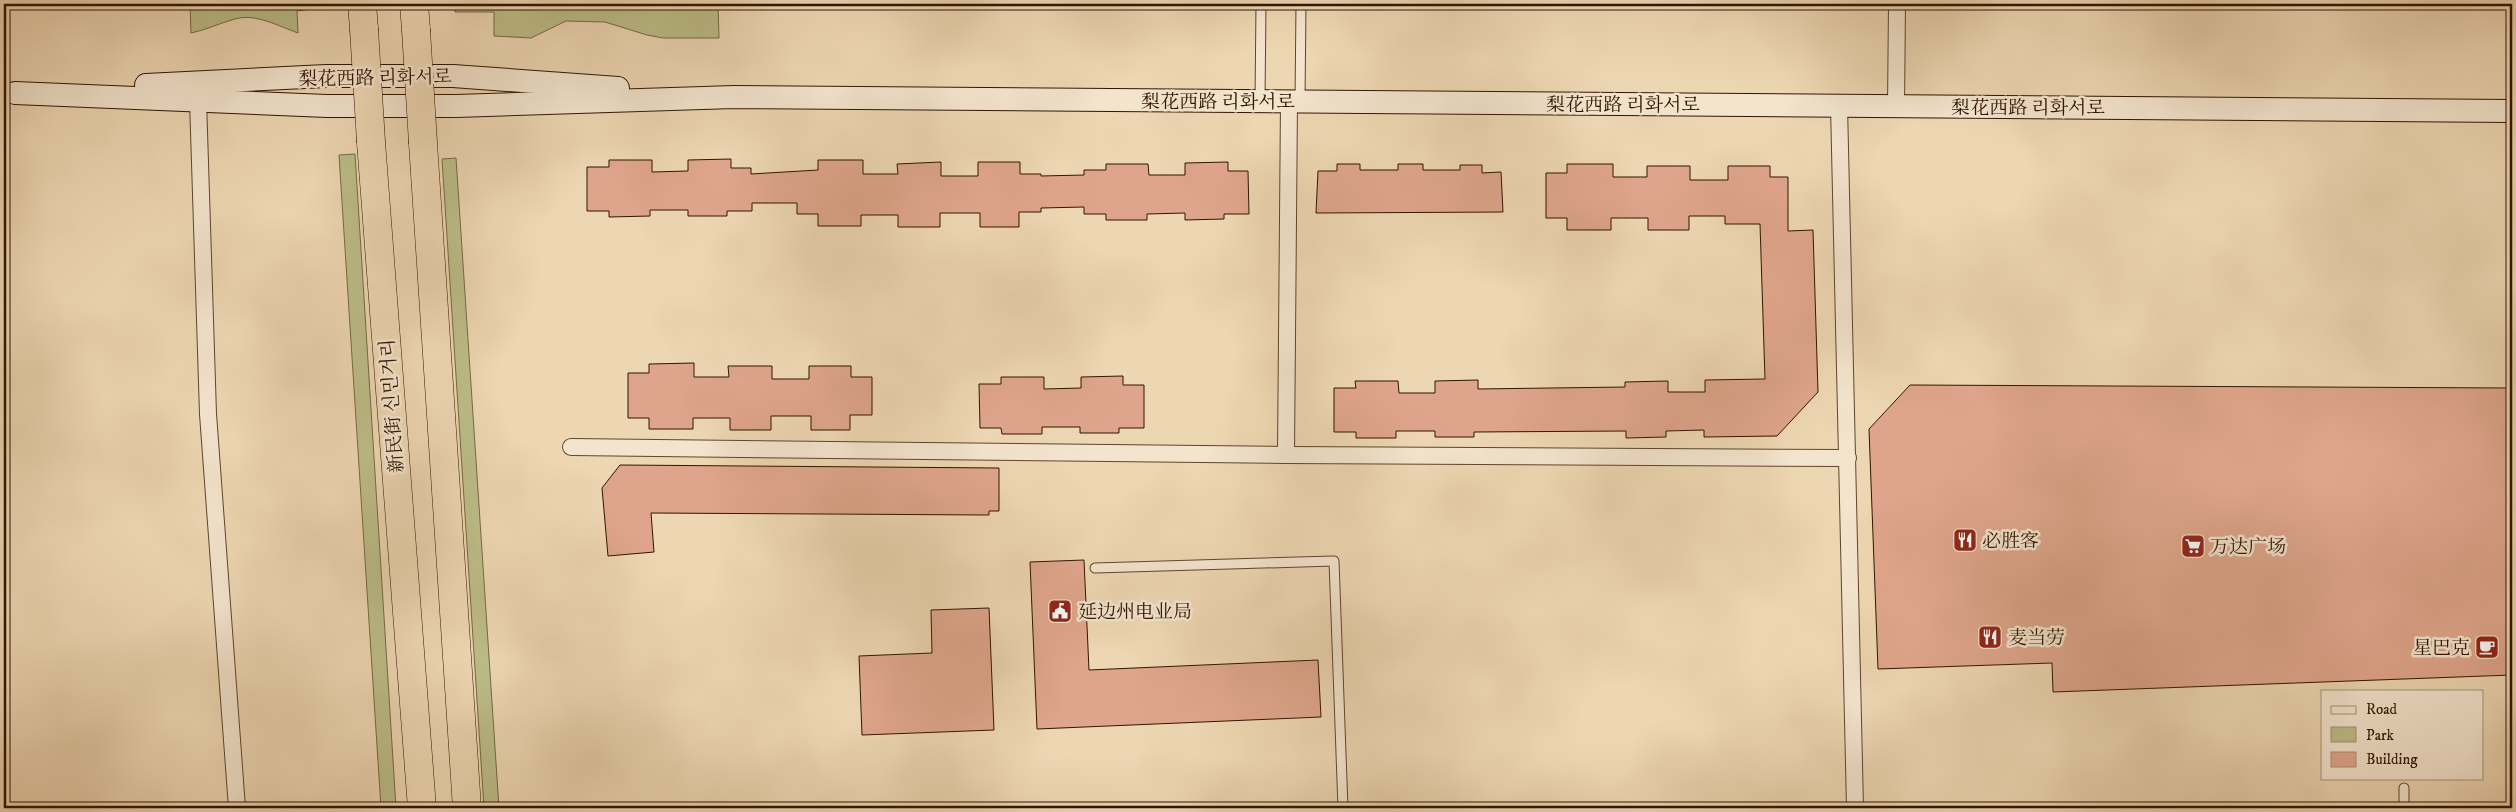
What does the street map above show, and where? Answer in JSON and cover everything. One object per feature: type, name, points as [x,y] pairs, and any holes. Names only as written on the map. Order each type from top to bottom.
[{"type":"highway","name":"新民街 신민거리","points":[[363,16],[422,808]]},
{"type":"highway","points":[[415,17],[468,808]]},
{"type":"street","points":[[1896,106],[1897,4]]},
{"type":"street","name":"梨花西路 리화서로","points":[[9,93],[326,76],[453,76],[734,97]]},
{"type":"street","name":"梨花西路 리화서로","points":[[9,93],[327,106],[456,106],[734,97],[2512,111]]},
{"type":"street","points":[[198,100],[208,414],[237,808]]},
{"type":"street","points":[[1286,455],[1294,101]]},
{"type":"street","points":[[1839,105],[1855,808]]},
{"type":"street","points":[[571,446],[1286,455],[1848,458]]},
{"type":"lane","points":[[1260,101],[1261,4]]},
{"type":"lane","points":[[1294,101],[1301,4]]},
{"type":"lane","points":[[1095,568],[1334,561],[1342,808]]},
{"type":"lane","points":[[2404,788],[2404,808]]},
{"type":"green space","points":[[190,4],[319,4],[319,8],[297,11],[298,33],[267,21],[243,18],[191,33]]},
{"type":"green space","points":[[455,4],[718,4],[719,38],[663,38],[605,22],[566,21],[531,38],[494,36],[494,12],[455,12]]},
{"type":"green space","points":[[355,154],[396,808],[381,808],[339,155]]},
{"type":"green space","points":[[456,158],[499,808],[484,808],[442,159]]},
{"type":"building","points":[[731,159],[731,168],[751,168],[751,174],[818,170],[818,160],[863,160],[863,174],[898,174],[897,164],[941,162],[941,176],[978,176],[978,162],[1020,162],[1020,174],[1041,174],[1041,176],[1084,175],[1084,170],[1106,170],[1106,164],[1148,164],[1149,175],[1185,175],[1185,163],[1228,162],[1228,171],[1248,171],[1249,214],[1224,214],[1224,219],[1185,220],[1185,213],[1147,214],[1147,220],[1106,220],[1106,214],[1084,214],[1084,207],[1041,208],[1041,212],[1019,212],[1019,227],[980,227],[980,213],[940,213],[940,227],[898,227],[898,215],[861,215],[861,226],[818,226],[818,214],[797,214],[797,203],[752,203],[752,211],[727,211],[727,216],[688,216],[688,210],[650,210],[650,216],[609,217],[609,211],[587,211],[587,167],[609,167],[609,160],[652,160],[652,172],[688,171],[688,160]]},
{"type":"building","points":[[1337,164],[1360,164],[1360,170],[1398,170],[1398,164],[1423,164],[1423,170],[1460,170],[1460,165],[1482,165],[1482,173],[1501,172],[1503,212],[1316,213],[1318,171],[1337,171]]},
{"type":"building","points":[[1567,164],[1613,164],[1613,177],[1647,177],[1647,166],[1690,166],[1690,180],[1728,180],[1728,166],[1770,166],[1770,177],[1788,177],[1788,231],[1813,230],[1818,392],[1777,436],[1704,437],[1704,430],[1666,431],[1666,437],[1626,438],[1626,431],[1474,432],[1474,437],[1435,437],[1435,431],[1396,431],[1396,438],[1356,438],[1356,432],[1334,432],[1334,388],[1356,388],[1355,381],[1398,381],[1399,393],[1435,393],[1435,381],[1478,380],[1478,389],[1625,387],[1625,382],[1668,381],[1668,392],[1705,392],[1705,380],[1765,379],[1760,224],[1725,224],[1725,216],[1689,216],[1689,230],[1648,230],[1648,218],[1611,218],[1611,230],[1567,230],[1567,218],[1546,218],[1546,173],[1567,173]]},
{"type":"building","points":[[694,363],[694,377],[729,377],[728,366],[772,366],[772,379],[809,379],[809,366],[851,366],[851,377],[872,377],[872,415],[850,415],[850,430],[811,430],[811,416],[771,416],[771,430],[730,430],[730,418],[693,418],[693,429],[649,429],[649,418],[628,418],[628,373],[649,373],[649,364]]},
{"type":"building","points":[[1123,376],[1123,385],[1144,385],[1144,428],[1119,428],[1119,433],[1080,433],[1080,427],[1042,427],[1042,434],[1002,434],[1001,428],[980,428],[979,384],[1001,384],[1001,377],[1044,377],[1044,389],[1081,388],[1081,377]]},
{"type":"building","name":"万达广场","points":[[1910,385],[2512,388],[2512,675],[2053,692],[2052,663],[1878,669],[1869,429]]},
{"type":"building","points":[[620,465],[999,468],[999,511],[989,511],[989,515],[651,513],[654,552],[608,556],[602,488]]},
{"type":"building","name":"延边州电业局","points":[[1084,560],[1089,670],[1318,660],[1321,717],[1037,729],[1030,562]]},
{"type":"building","points":[[989,608],[994,730],[862,735],[859,656],[932,653],[931,610]]},
{"type":"place","name":"必胜客","points":[[1965,540]]},
{"type":"place","name":"万达广场","points":[[2193,546]]},
{"type":"place","name":"延边州电业局","points":[[1060,611]]},
{"type":"place","name":"麦当劳","points":[[1990,637]]},
{"type":"place","name":"星巴克","points":[[2487,647]]}]
